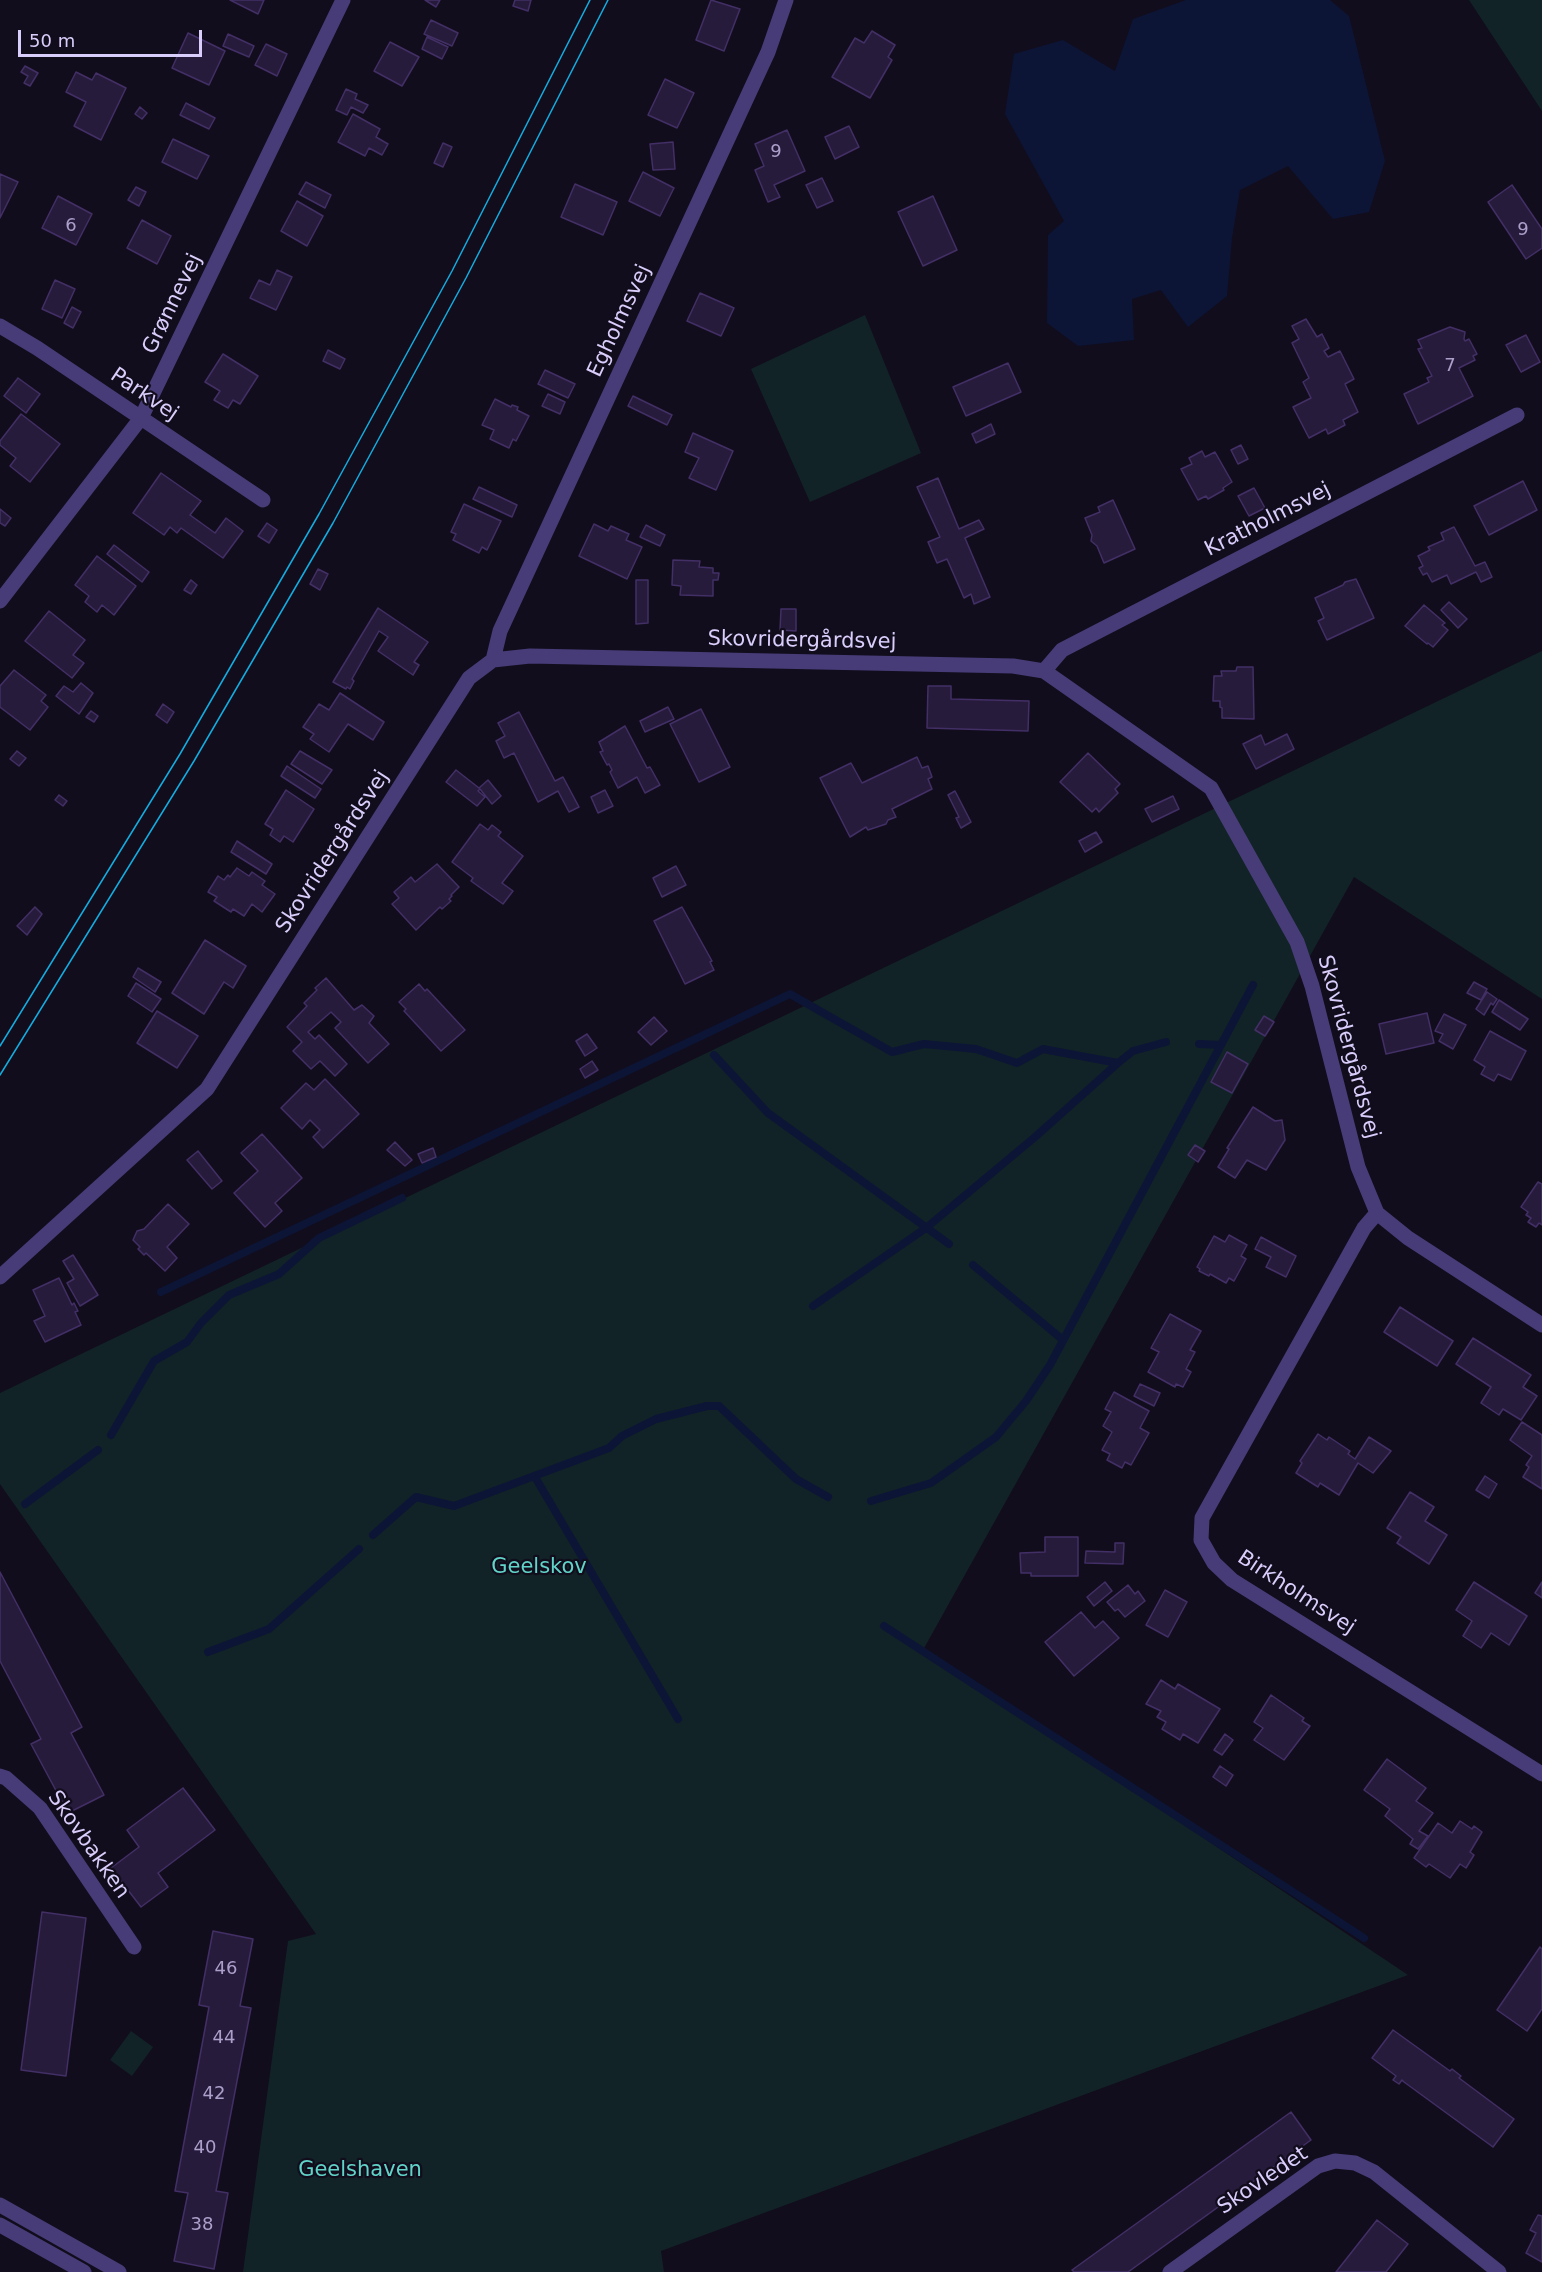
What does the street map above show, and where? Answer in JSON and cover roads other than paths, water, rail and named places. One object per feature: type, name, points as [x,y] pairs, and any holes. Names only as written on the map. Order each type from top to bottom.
[{"type":"street","name":"Grønnevej","points":[[0,601],[141,418],[343,0]]},
{"type":"street","name":"Egholmsvej","points":[[493,660],[500,631],[768,52],[786,0]]},
{"type":"street","name":"Parkvej","points":[[0,326],[263,500]]},
{"type":"street","name":"Kratholmsvej","points":[[1044,671],[1062,650],[1517,415]]},
{"type":"street","name":"Skovridergårdsvej","points":[[0,1277],[207,1089],[469,678],[493,660],[541,656],[1013,666],[1044,671],[1211,788],[1297,942],[1312,986],[1358,1167],[1377,1213],[1408,1238],[1542,1325]]},
{"type":"street","name":"Birkholmsvej","points":[[1377,1213],[1364,1228],[1202,1518],[1201,1540],[1214,1563],[1232,1580],[1542,1774]]},
{"type":"street","name":"Skovbakken","points":[[0,1776],[6,1778],[40,1808],[134,1947]]},
{"type":"street","name":"Skovledet","points":[[1170,2272],[1318,2166],[1335,2161],[1355,2163],[1374,2172],[1499,2272]]},
{"type":"street","points":[[0,2205],[119,2272]]},
{"type":"street","points":[[0,2225],[84,2272]]},
{"type":"water","points":[[1186,0],[1330,0],[1349,16],[1385,161],[1369,212],[1333,219],[1288,166],[1240,190],[1232,238],[1227,296],[1188,327],[1161,290],[1132,299],[1134,340],[1078,346],[1047,323],[1048,235],[1064,221],[1005,114],[1014,54],[1063,40],[1115,71],[1133,19]]},
{"type":"waterway","points":[[871,1501],[931,1483],[996,1437],[1026,1401],[1050,1365],[1253,985]]},
{"type":"waterway","points":[[161,1292],[790,994],[892,1052],[924,1044],[976,1049],[1017,1063],[1043,1049],[1118,1063],[1133,1051],[1166,1042]]},
{"type":"waterway","points":[[1199,1044],[1221,1045]]},
{"type":"waterway","points":[[714,1055],[768,1113],[949,1244]]},
{"type":"waterway","points":[[813,1306],[926,1228],[1035,1137],[1118,1063]]},
{"type":"waterway","points":[[111,1435],[154,1361],[187,1342],[201,1323],[229,1295],[279,1274],[319,1238],[402,1198]]},
{"type":"waterway","points":[[973,1265],[1063,1340]]},
{"type":"waterway","points":[[373,1535],[416,1497],[454,1506],[609,1448],[622,1436],[656,1419],[707,1406],[719,1406],[796,1479],[828,1497]]},
{"type":"waterway","points":[[25,1504],[98,1450]]},
{"type":"waterway","points":[[535,1477],[678,1719]]},
{"type":"waterway","points":[[208,1652],[269,1629],[359,1549]]},
{"type":"waterway","points":[[884,1626],[1364,1938]]},
{"type":"tram line","points":[[0,1046],[180,754],[319,514],[452,271],[590,0]]},
{"type":"tram line","points":[[0,1075],[194,761],[333,523],[466,278],[608,0]]},
{"type":"park label","name":"Geelskov","points":[[539,1568]]},
{"type":"park label","name":"Geelshaven","points":[[360,2171]]}]
